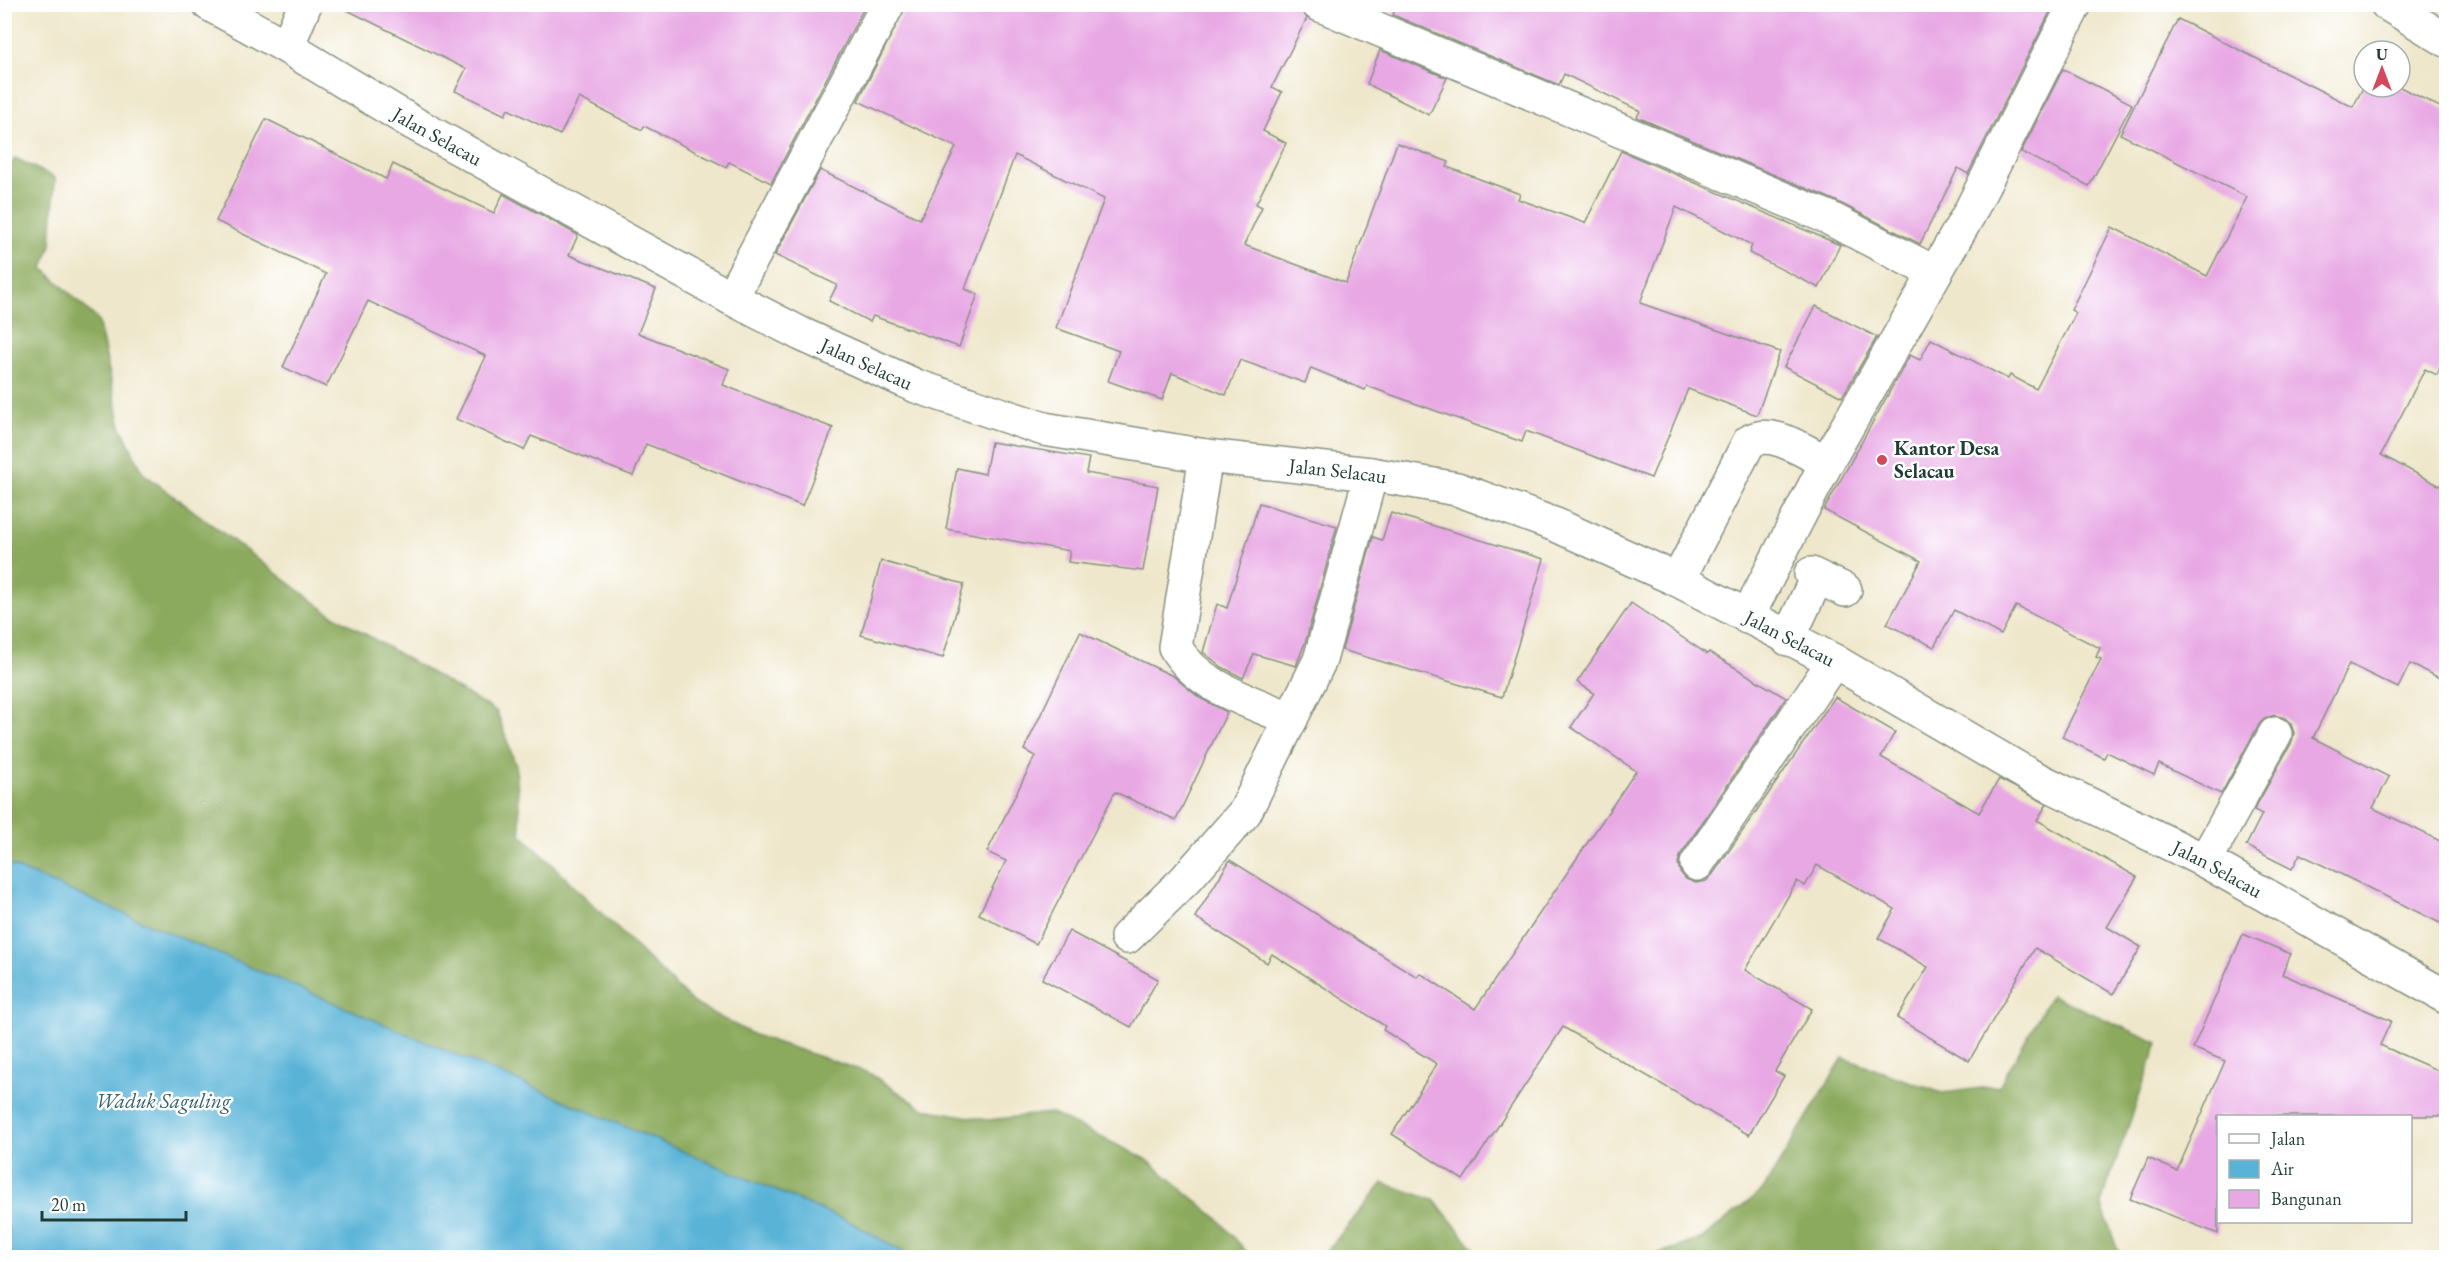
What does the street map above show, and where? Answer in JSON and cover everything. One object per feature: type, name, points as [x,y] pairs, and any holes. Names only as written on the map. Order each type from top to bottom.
[{"type":"street","name":"Jalan Selacau","points":[[209,4],[287,47],[412,123],[731,298],[801,334],[916,386],[1044,429],[1206,456],[1371,474],[1457,489],[1556,525],[1678,580],[1834,661],[2029,775],[2205,861],[2446,997]]},
{"type":"street","points":[[287,47],[305,4]]},
{"type":"street","points":[[731,298],[888,4]]},
{"type":"street","points":[[1317,4],[1827,217],[1935,273]]},
{"type":"street","points":[[1747,617],[1827,462],[1969,213],[2075,4]]},
{"type":"street","points":[[2387,4],[2446,40]]},
{"type":"street","points":[[1678,580],[1749,442],[1756,437],[1768,435],[1827,462]]},
{"type":"street","points":[[1206,456],[1175,648],[1184,663],[1204,680],[1291,719]]},
{"type":"street","points":[[1127,937],[1186,879],[1245,812],[1320,660],[1371,474]]},
{"type":"street","points":[[1788,639],[1824,580]]},
{"type":"street","points":[[1697,864],[1834,661]]},
{"type":"street","points":[[2205,861],[2275,734]]},
{"type":"green space","points":[[15,158],[55,178],[51,245],[43,268],[98,320],[121,427],[143,473],[328,612],[497,712],[516,766],[521,834],[693,1003],[754,1035],[869,1073],[924,1109],[988,1120],[1051,1113],[1146,1159],[1218,1219],[1251,1257],[911,1257],[854,1224],[5,863],[4,177]]},
{"type":"green space","points":[[2051,995],[2158,1043],[2101,1203],[2120,1257],[1649,1257],[1701,1239],[1763,1190],[1843,1058],[1942,1093],[1999,1086]]},
{"type":"green space","points":[[1383,1183],[1434,1200],[1481,1257],[1322,1257]]},
{"type":"water","name":"Waduk Saguling","points":[[5,863],[854,1224],[911,1257],[5,1257]]},
{"type":"building","points":[[335,4],[866,4],[771,183],[729,162],[726,167],[644,126],[642,130],[579,98],[560,135],[508,109],[505,115],[455,91],[466,69]]},
{"type":"building","points":[[907,4],[1300,4],[1307,18],[1272,87],[1282,92],[1263,131],[1286,143],[1256,204],[1262,207],[1244,245],[1346,283],[1397,143],[1449,162],[1447,167],[1520,194],[1518,199],[1585,223],[1621,151],[1840,245],[1819,288],[1749,253],[1752,245],[1676,207],[1640,303],[1780,352],[1757,415],[1688,389],[1651,478],[1526,431],[1522,442],[1367,386],[1365,390],[1311,368],[1305,383],[1240,360],[1226,395],[1172,373],[1162,400],[1108,381],[1119,351],[1056,328],[1104,199],[1015,155],[965,289],[978,294],[959,347],[873,316],[870,322],[829,301],[837,285],[775,255],[820,170],[920,219],[956,147],[858,101]]},
{"type":"building","points":[[1397,4],[2054,4],[1968,174],[1958,168],[1920,244],[1834,200],[1637,117],[1640,111],[1564,74],[1559,85],[1393,15]]},
{"type":"building","points":[[2178,19],[2353,107],[2357,99],[2412,99],[2412,93],[2446,110],[2446,354],[2437,375],[2425,369],[2381,455],[2446,489],[2446,681],[2410,664],[2398,688],[2349,664],[2313,738],[2389,777],[2373,808],[2446,844],[2446,926],[2300,854],[2292,869],[2246,846],[2262,814],[2254,810],[2292,742],[2294,733],[2291,724],[2285,718],[2274,715],[2259,724],[2221,794],[2159,764],[2154,775],[2107,752],[2104,758],[2062,737],[2101,659],[2096,657],[2100,648],[2016,606],[2001,635],[1954,610],[1934,647],[1887,624],[1921,561],[1824,510],[1910,355],[1920,360],[1931,339],[2008,379],[2010,375],[2036,389],[2076,313],[2071,310],[2112,227],[2207,276],[2247,197],[2120,134]]},
{"type":"building","points":[[1380,50],[1447,78],[1429,115],[1367,84]]},
{"type":"building","points":[[2063,69],[2132,104],[2089,186],[2021,152]]},
{"type":"building","points":[[266,119],[386,179],[393,164],[494,213],[503,194],[578,235],[569,255],[656,289],[638,333],[729,369],[723,385],[833,428],[802,506],[646,444],[633,476],[531,436],[524,450],[456,419],[486,356],[368,301],[326,387],[283,367],[326,274],[216,221]]},
{"type":"building","points":[[1816,306],[1877,337],[1842,397],[1784,367]]},
{"type":"building","points":[[991,442],[1089,458],[1086,473],[1158,486],[1143,571],[1068,562],[1070,551],[946,529],[957,468],[985,474]]},
{"type":"building","points":[[1259,503],[1337,526],[1306,640],[1296,666],[1254,654],[1243,678],[1222,667],[1203,652],[1217,604],[1227,608]]},
{"type":"building","points":[[1391,513],[1544,559],[1502,697],[1342,650],[1373,537],[1382,540]]},
{"type":"building","points":[[881,561],[964,584],[943,658],[861,635]]},
{"type":"building","points":[[1631,603],[1707,654],[1709,652],[1786,698],[1681,854],[1678,863],[1680,872],[1686,879],[1696,883],[1706,881],[1713,874],[1835,697],[1895,732],[1881,757],[1979,813],[1999,779],[2047,804],[2037,820],[2137,877],[2107,927],[2141,947],[2113,994],[2035,948],[1969,1061],[1897,1018],[1928,967],[1878,938],[1895,909],[1817,865],[1805,886],[1797,881],[1745,970],[1812,1009],[1775,1071],[1784,1076],[1749,1135],[1563,1027],[1463,1180],[1392,1134],[1437,1064],[1383,1030],[1385,1026],[1272,954],[1267,963],[1195,917],[1230,860],[1417,977],[1420,973],[1475,1009],[1636,771],[1571,727],[1594,693],[1577,682]]},
{"type":"building","points":[[1080,632],[1173,676],[1200,698],[1227,712],[1176,820],[1115,792],[1036,944],[979,914],[1006,861],[987,852],[1035,756],[1024,750]]},
{"type":"building","points":[[1069,931],[1158,979],[1131,1027],[1042,979]]},
{"type":"building","points":[[2243,934],[2291,954],[2282,974],[2391,1021],[2380,1045],[2446,1074],[2446,1116],[2217,1115],[2218,1234],[2130,1199],[2148,1158],[2177,1171],[2225,1061],[2193,1048]]},
{"type":"place","name":"Kantor Desa Selacau","points":[[1882,460]]}]
